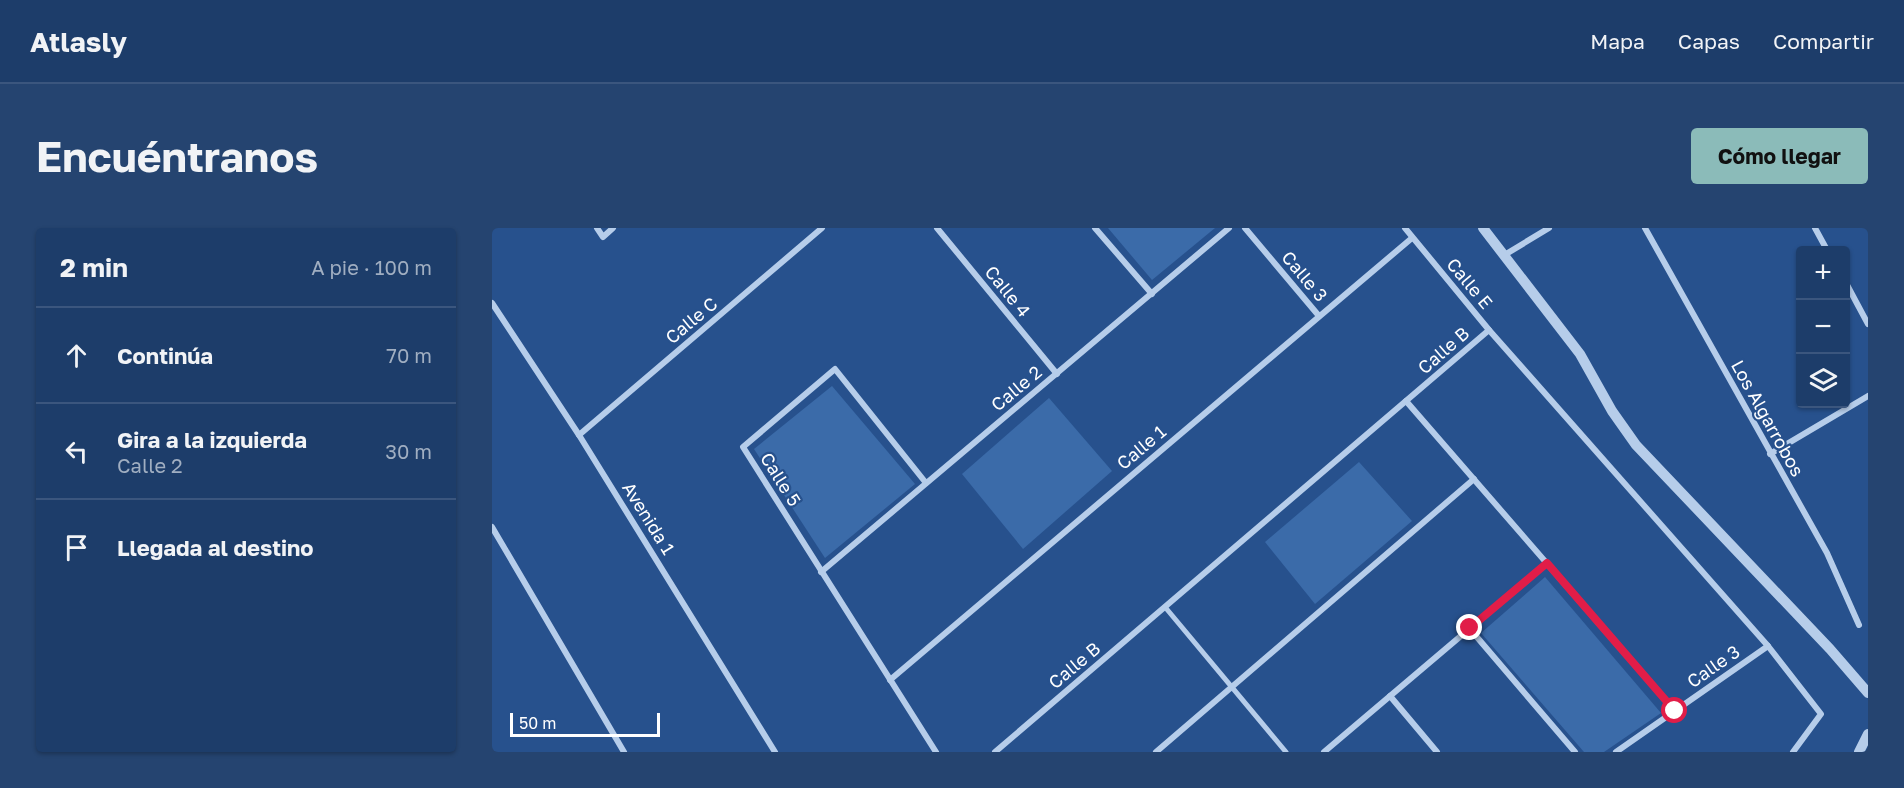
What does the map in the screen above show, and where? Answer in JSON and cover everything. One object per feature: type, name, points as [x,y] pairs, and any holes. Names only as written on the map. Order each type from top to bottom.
[{"type":"street","points":[[597,228],[603,237],[613,228]]},
{"type":"street","name":"Calle C","points":[[579,435],[822,228]]},
{"type":"street","name":"Calle 4","points":[[937,228],[1057,374]]},
{"type":"street","points":[[1095,228],[1152,294]]},
{"type":"street","name":"Calle 2","points":[[821,572],[1229,228]]},
{"type":"street","name":"Calle 3","points":[[1245,228],[1319,316]]},
{"type":"street","name":"Calle E","points":[[1405,228],[1490,330]]},
{"type":"street","points":[[1483,228],[1506,254],[1580,354],[1612,411],[1635,445],[1830,649],[1868,693]]},
{"type":"street","points":[[1506,254],[1549,228]]},
{"type":"street","name":"Los Algarrobos","points":[[1645,228],[1827,554],[1859,625]]},
{"type":"street","points":[[1815,228],[1825,246]]},
{"type":"street","name":"Calle 1","points":[[890,680],[1412,237]]},
{"type":"street","points":[[1850,292],[1868,324]]},
{"type":"street","name":"Avenida 1","points":[[492,303],[579,435],[775,752]]},
{"type":"street","name":"Calle B","points":[[994,752],[1490,330],[1768,646],[1821,714],[1793,752]]},
{"type":"street","name":"Calle 5","points":[[926,483],[835,369],[743,447],[936,752]]},
{"type":"street","points":[[1770,454],[1868,396]]},
{"type":"street","points":[[1406,401],[1675,711]]},
{"type":"street","points":[[1156,752],[1474,479]]},
{"type":"street","points":[[492,527],[624,752]]},
{"type":"street","points":[[1324,752],[1547,563]]},
{"type":"street","points":[[1165,607],[1286,752]]},
{"type":"street","points":[[1470,628],[1575,752]]},
{"type":"street","name":"Calle 3","points":[[1616,752],[1768,646]]},
{"type":"street","points":[[1390,696],[1437,752]]},
{"type":"street","points":[[1859,752],[1868,734]]},
{"type":"shaded area","points":[[1108,228],[1215,228],[1152,280]]},
{"type":"shaded area","points":[[832,386],[915,484],[825,558],[754,449]]},
{"type":"shaded area","points":[[1049,398],[1112,471],[1023,549],[962,474]]},
{"type":"shaded area","points":[[1359,462],[1412,521],[1315,604],[1265,542]]},
{"type":"shaded area","points":[[1545,577],[1661,713],[1604,752],[1584,752],[1481,633]]},
{"type":"route","points":[[1470,628],[1547,563],[1675,711]]}]
